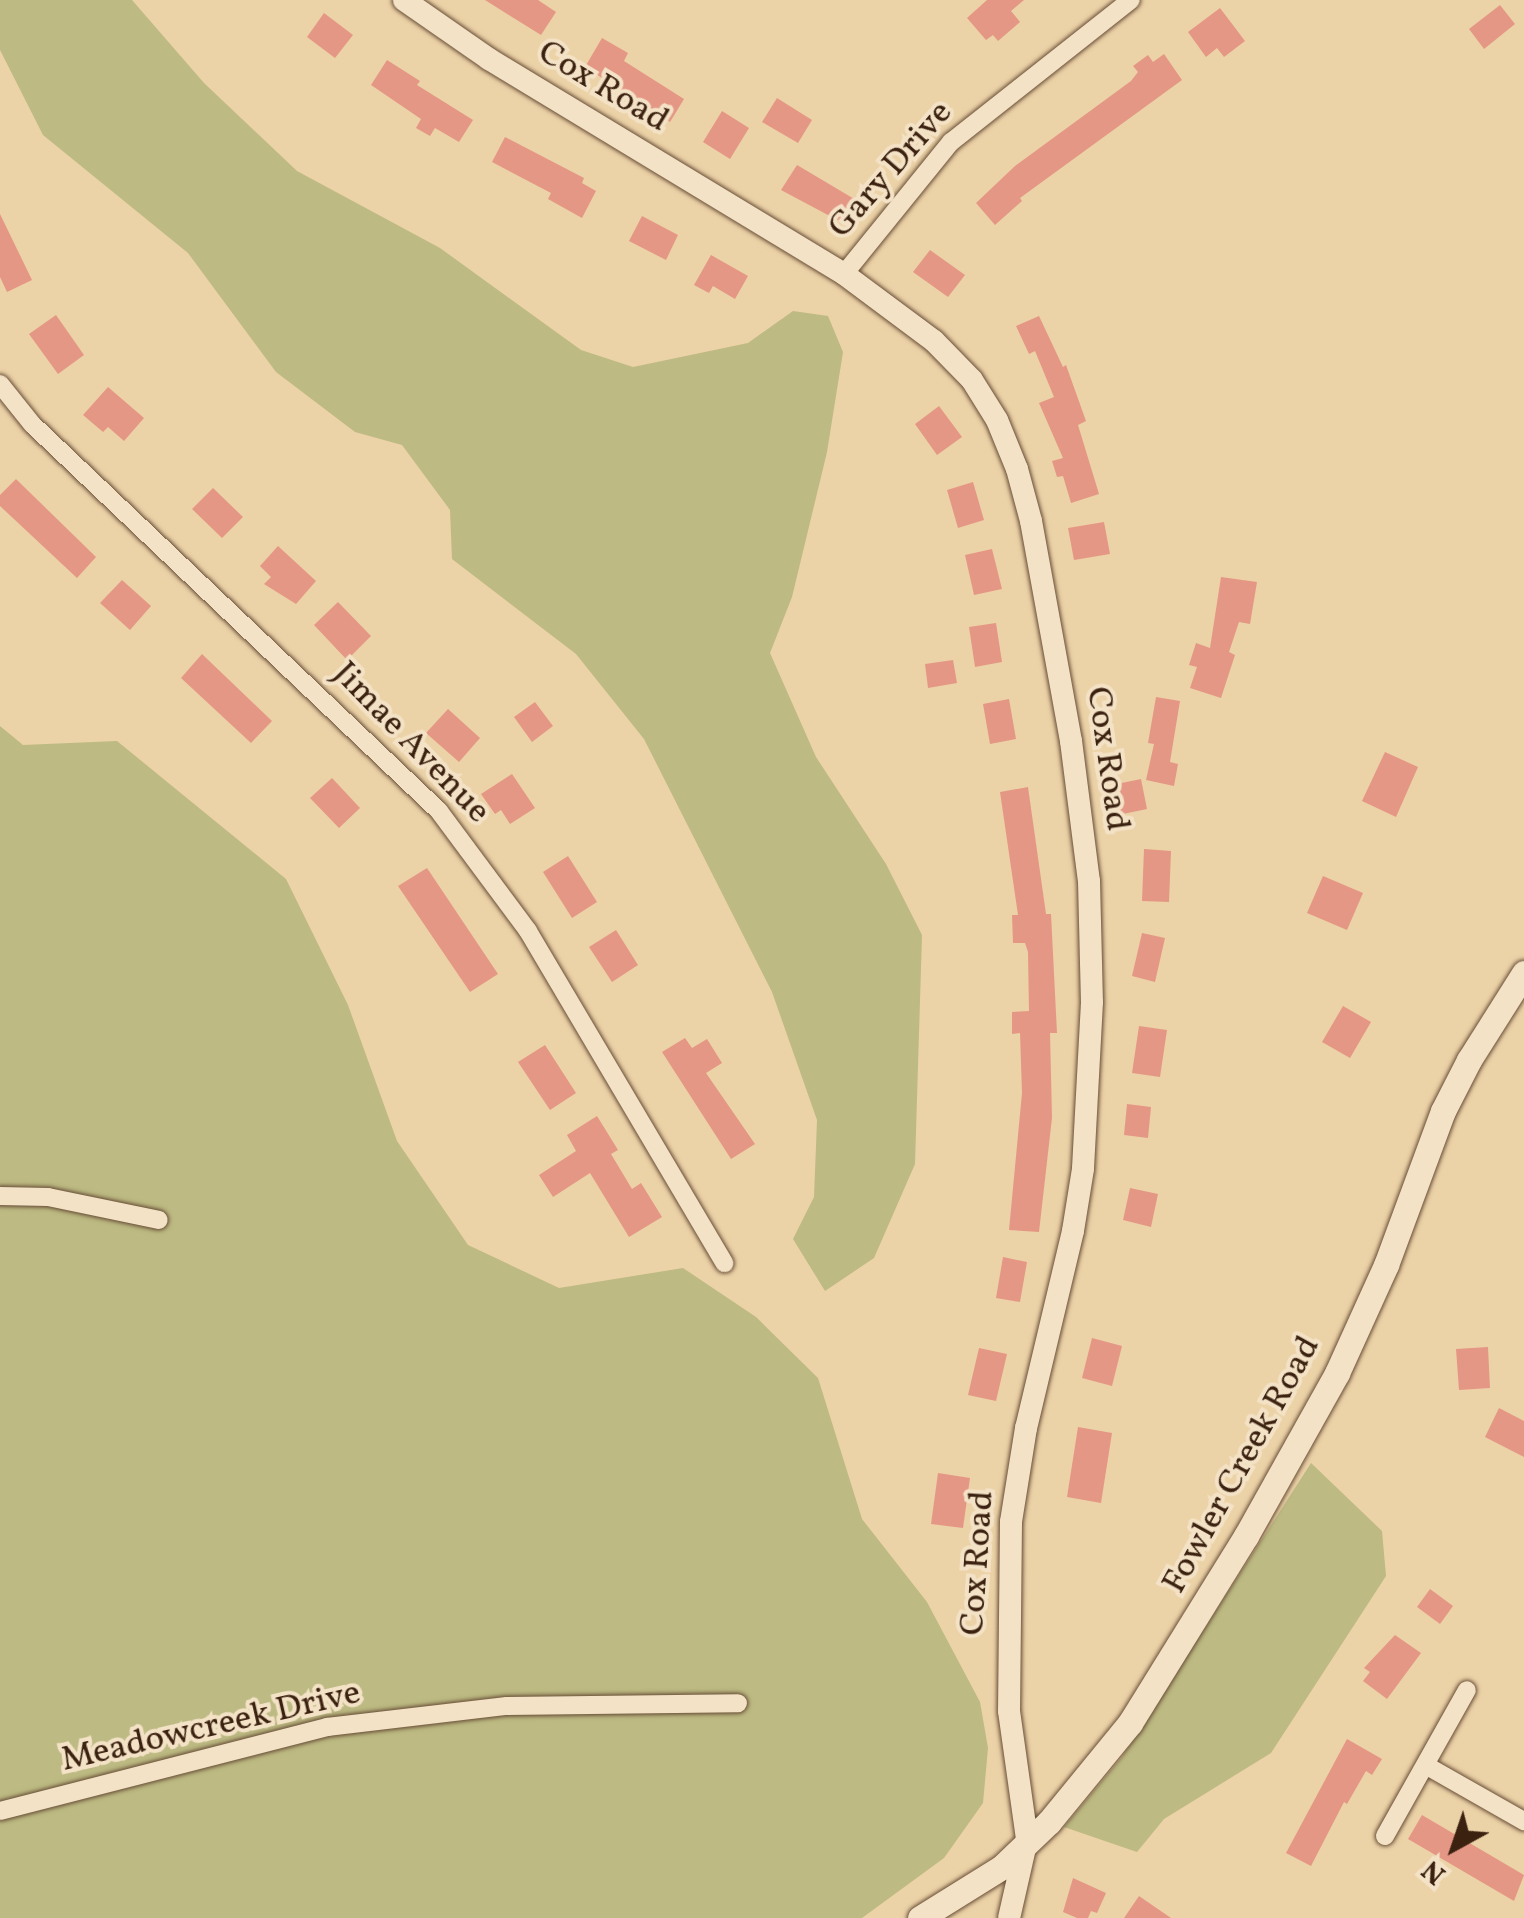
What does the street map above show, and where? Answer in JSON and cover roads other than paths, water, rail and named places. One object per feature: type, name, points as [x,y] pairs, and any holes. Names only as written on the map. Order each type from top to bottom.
[{"type":"main road","name":"Fowler Creek Road","points":[[920,1918],[1002,1867],[1059,1810],[1130,1723],[1297,1450],[1386,1265],[1443,1111],[1468,1060],[1524,973]]},
{"type":"street","name":"Cox Road","points":[[404,0],[488,59],[844,274],[934,341],[972,380],[997,420],[1031,521],[1071,741],[1087,864],[1092,1002],[1083,1169],[1073,1231],[1026,1428],[1012,1522],[1008,1692],[1027,1839]]},
{"type":"street","name":"Gary Drive","points":[[844,274],[951,142],[1130,0]]},
{"type":"street","name":"Jimae Avenue","points":[[0,384],[32,424],[439,811],[528,931],[724,1264]]},
{"type":"street","points":[[0,1196],[48,1197],[158,1220]]},
{"type":"street","points":[[1385,1836],[1467,1690]]},
{"type":"street","name":"Meadowcreek Drive","points":[[0,1811],[327,1727],[508,1706],[738,1703]]},
{"type":"street","points":[[1427,1766],[1524,1821]]},
{"type":"street","points":[[1009,1918],[1027,1839]]}]
